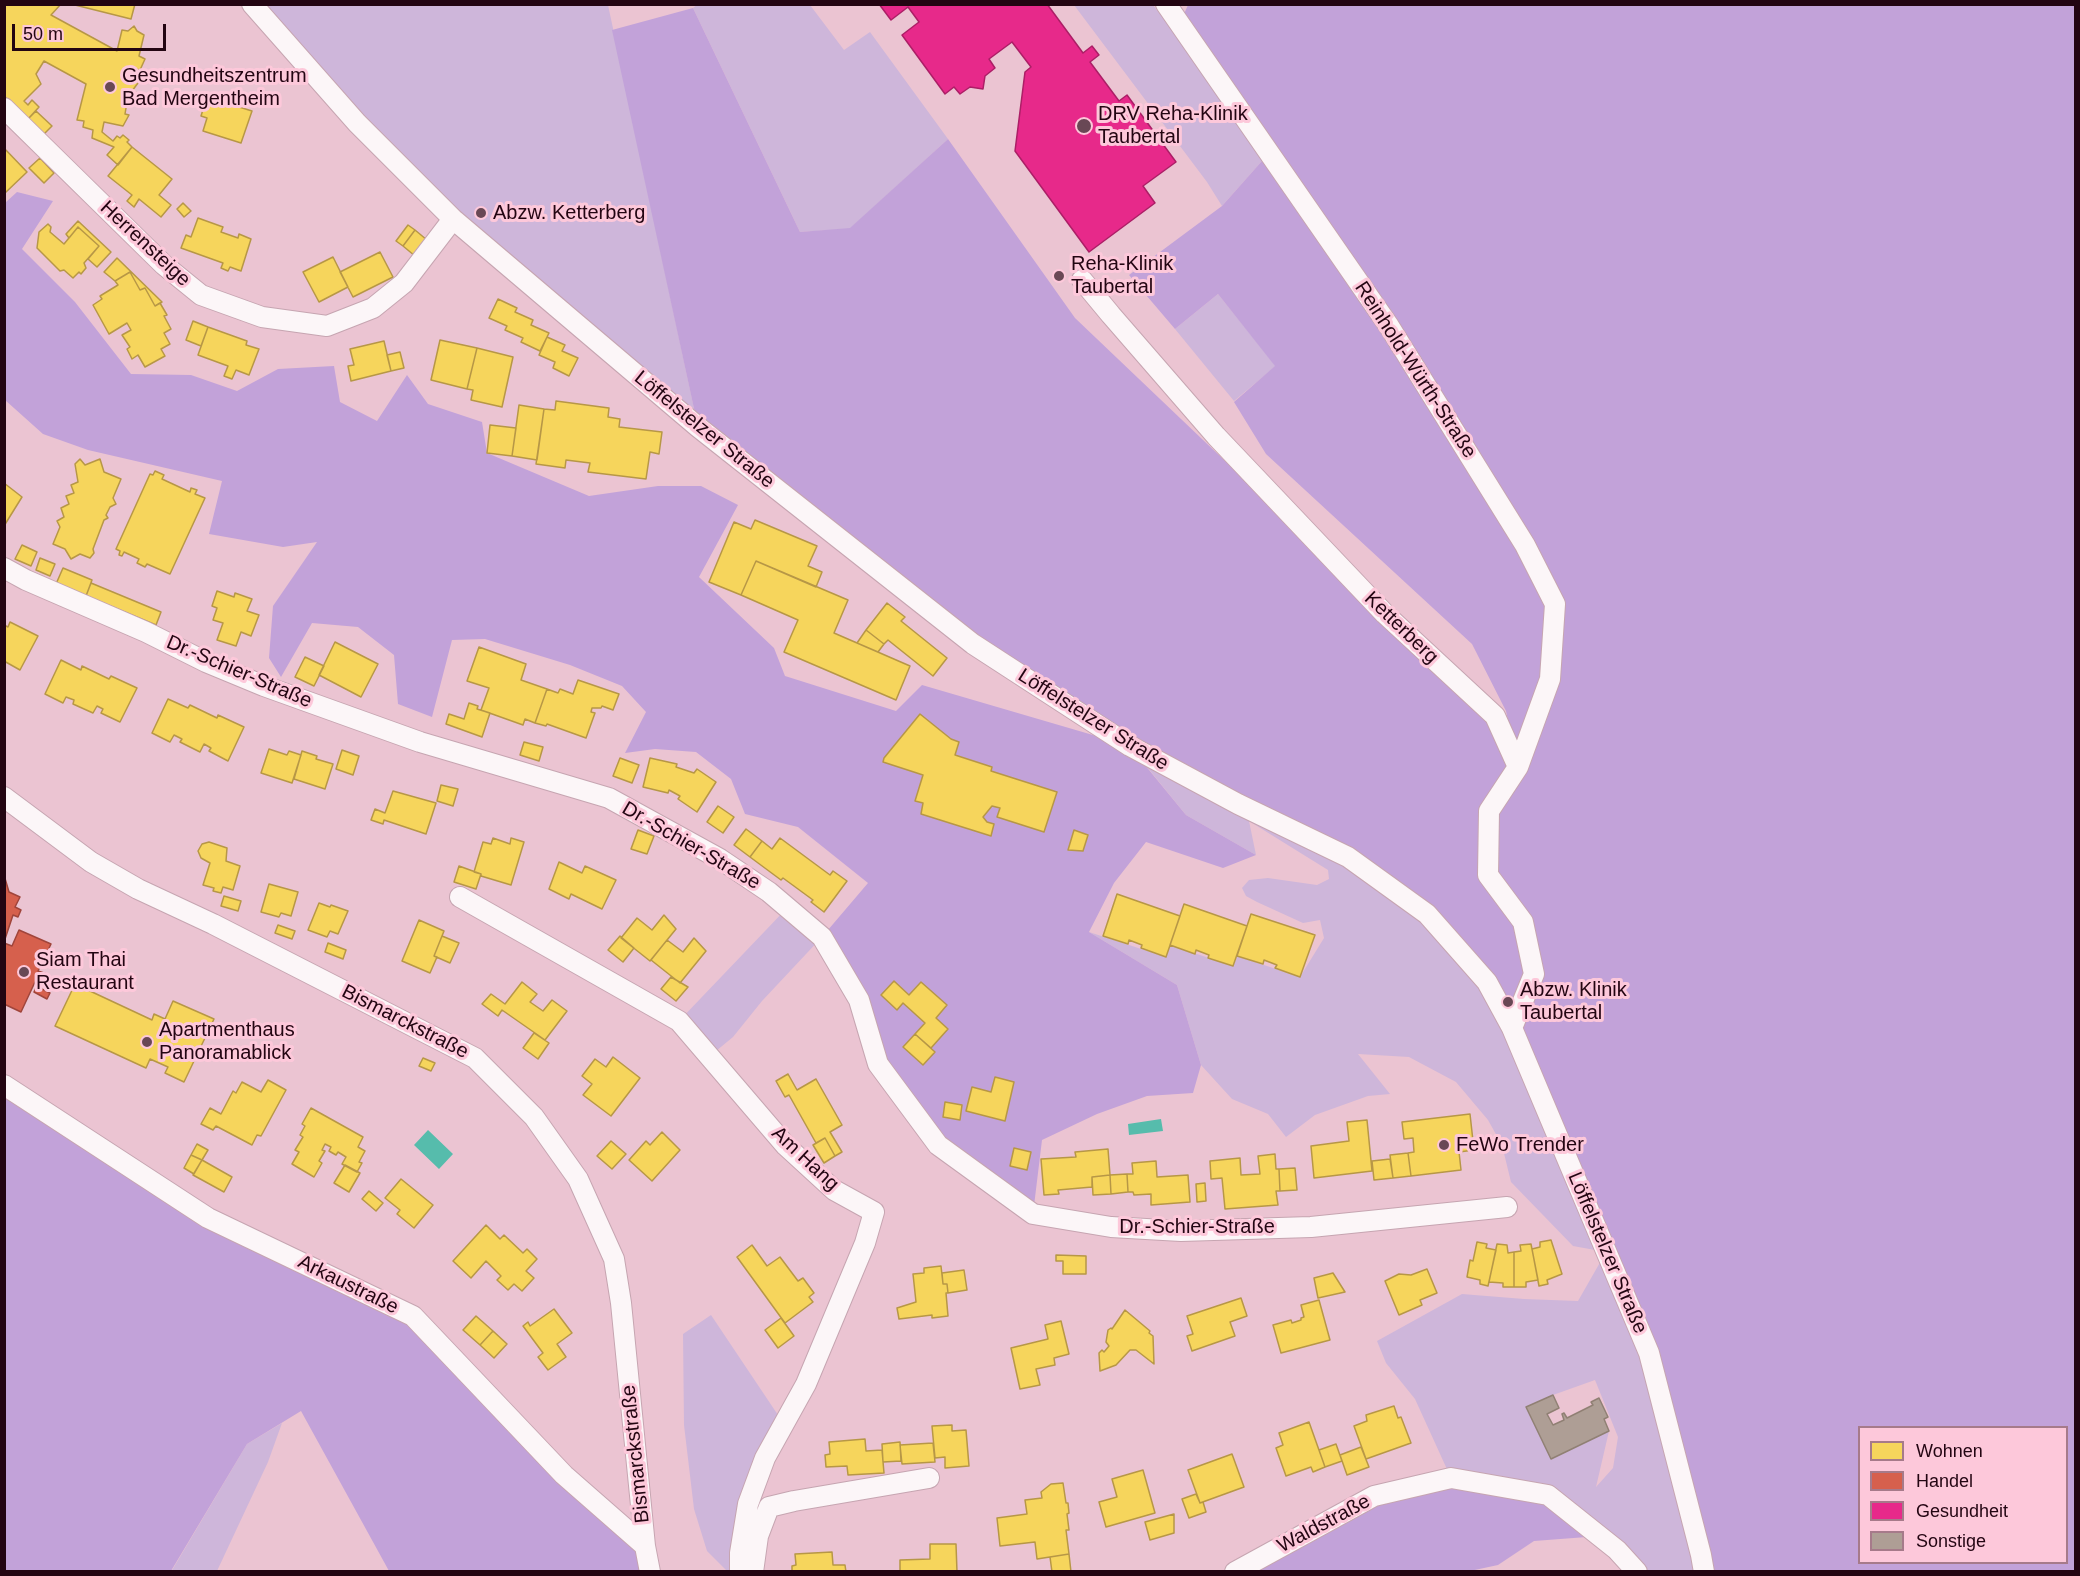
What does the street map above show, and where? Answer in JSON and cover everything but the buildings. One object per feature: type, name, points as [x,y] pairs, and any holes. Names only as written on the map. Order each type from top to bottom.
[{"type":"street","name":"Löffelstelzer Straße","points":[[252,4],[357,123],[453,219],[698,427],[973,644],[1130,746],[1238,804],[1348,857],[1427,914],[1487,981],[1512,1028],[1649,1353],[1704,1572]]},
{"type":"street","name":"Reinhold-Würth-Straße","points":[[1166,4],[1389,326],[1525,545],[1555,604],[1550,679],[1518,767]]},
{"type":"street","name":"Herrensteige","points":[[4,108],[164,265],[192,288],[201,295],[262,317],[327,326],[373,308],[404,283],[453,219]]},
{"type":"street","name":"Ketterberg","points":[[1082,280],[1216,436],[1385,615],[1495,716],[1518,767]]},
{"type":"street","name":"Dr.-Schier-Straße","points":[[4,568],[26,580],[146,632],[206,662],[264,686],[420,742],[609,798],[720,859],[769,892],[822,937],[859,1000],[878,1064],[938,1145],[1033,1214],[1111,1227],[1181,1231],[1311,1227],[1507,1207]]},
{"type":"street","points":[[1512,1028],[1534,974],[1523,921],[1488,875],[1489,812],[1518,767]]},
{"type":"street","name":"Bismarckstraße","points":[[4,797],[92,862],[138,889],[213,924],[475,1058],[534,1117],[578,1179],[614,1259],[621,1303],[645,1546],[650,1572]]},
{"type":"street","name":"Am Hang","points":[[460,897],[679,1021],[786,1146],[834,1190],[874,1212],[865,1243],[806,1384],[765,1458],[748,1504],[740,1553],[740,1572]]},
{"type":"street","name":"Arkaustraße","points":[[4,1085],[208,1218],[413,1316],[564,1475],[645,1546]]},
{"type":"street","points":[[753,1572],[758,1536],[769,1507],[929,1478]]},
{"type":"street","name":"Waldstraße","points":[[1235,1572],[1374,1496],[1451,1478],[1548,1495],[1617,1550],[1637,1572]]},
{"type":"shaded area","points":[[698,4],[810,5],[844,50],[870,32],[948,139],[850,229],[800,232],[693,8]]},
{"type":"shaded area","points":[[252,5],[608,5],[698,427],[453,219]]},
{"type":"shaded area","points":[[1074,5],[1153,5],[1269,153],[1222,206],[1207,182]]},
{"type":"shaded area","points":[[1188,5],[2075,5],[2075,1571],[1704,1571],[1649,1353],[1511,1028],[1427,914],[1348,857],[1131,748],[1186,815],[1256,855],[1223,868],[1146,842],[1114,883],[1089,932],[1177,985],[1201,1065],[1193,1093],[1147,1096],[1097,1114],[1042,1140],[1033,1214],[938,1145],[878,1064],[822,937],[868,883],[798,827],[745,814],[731,779],[696,752],[655,749],[625,753],[646,712],[622,686],[570,665],[485,639],[452,640],[432,717],[398,704],[394,655],[358,627],[312,623],[281,677],[269,658],[273,606],[317,542],[283,547],[209,534],[222,481],[88,450],[43,434],[5,400],[5,203],[17,192],[53,201],[22,249],[75,302],[131,374],[191,375],[237,391],[278,369],[334,366],[340,402],[377,421],[407,375],[428,404],[482,422],[487,453],[589,496],[658,486],[701,486],[738,505],[699,577],[774,648],[785,676],[896,711],[922,685],[1127,745],[973,644],[698,427],[612,30],[693,8],[800,232],[850,228],[948,139],[1075,318],[1478,702],[1517,763],[1506,711],[1472,644],[1266,454],[1234,402],[1275,366],[1218,294],[1175,329],[1129,275],[1222,206],[1269,153],[1180,23]]},
{"type":"shaded area","points":[[1218,294],[1276,366],[1234,401],[1175,329]]},
{"type":"shaded area","points":[[1130,746],[1238,804],[1348,857],[1427,914],[1487,982],[1512,1028],[1649,1353],[1704,1571],[1637,1571],[1617,1550],[1548,1495],[1451,1478],[1415,1399],[1386,1363],[1377,1341],[1462,1294],[1578,1301],[1606,1252],[1573,1246],[1511,1182],[1502,1145],[1488,1120],[1456,1082],[1409,1057],[1358,1054],[1390,1094],[1368,1096],[1315,1115],[1286,1137],[1268,1114],[1232,1099],[1201,1065],[1177,985],[1089,932],[1166,957],[1170,945],[1233,966],[1237,956],[1300,977],[1324,938],[1320,920],[1303,923],[1246,896],[1242,888],[1249,880],[1268,878],[1317,885],[1329,879],[1328,870],[1249,821],[1256,855],[1186,815]],"holes":[[[1595,1380],[1618,1437],[1613,1468],[1596,1487],[1609,1431],[1551,1459],[1526,1407]]]},
{"type":"shaded area","points":[[787,908],[822,937],[762,1001],[733,1037],[710,1056],[679,1021]]},
{"type":"shaded area","points":[[4,1085],[208,1218],[413,1316],[645,1546],[650,1571],[389,1571],[301,1411],[247,1444],[171,1571],[5,1571]]},
{"type":"shaded area","points":[[1161,1119],[1163,1131],[1129,1135],[1128,1124]]},
{"type":"shaded area","points":[[428,1130],[453,1154],[439,1169],[414,1145]]},
{"type":"shaded area","points":[[711,1315],[784,1424],[765,1458],[740,1571],[727,1571],[707,1551],[694,1509],[684,1425],[683,1334]]},
{"type":"shaded area","points":[[282,1423],[268,1462],[217,1571],[171,1572],[247,1444]]},
{"type":"shaded area","points":[[1451,1478],[1548,1495],[1600,1536],[1534,1541],[1498,1565],[1470,1571],[1235,1572],[1374,1496]]},
{"type":"place","name":"Gesundheitszentrum Bad Mergentheim","points":[[110,87]]},
{"type":"place","name":"DRV Reha-Klinik Taubertal","points":[[1084,126]]},
{"type":"place","name":"Abzw. Ketterberg","points":[[481,213]]},
{"type":"place","name":"Reha-Klinik Taubertal","points":[[1059,276]]},
{"type":"place","name":"Siam Thai Restaurant","points":[[24,972]]},
{"type":"place","name":"Abzw. Klinik Taubertal","points":[[1508,1002]]},
{"type":"place","name":"Apartmenthaus Panoramablick","points":[[147,1042]]},
{"type":"place","name":"FeWo Trender","points":[[1444,1145]]}]
